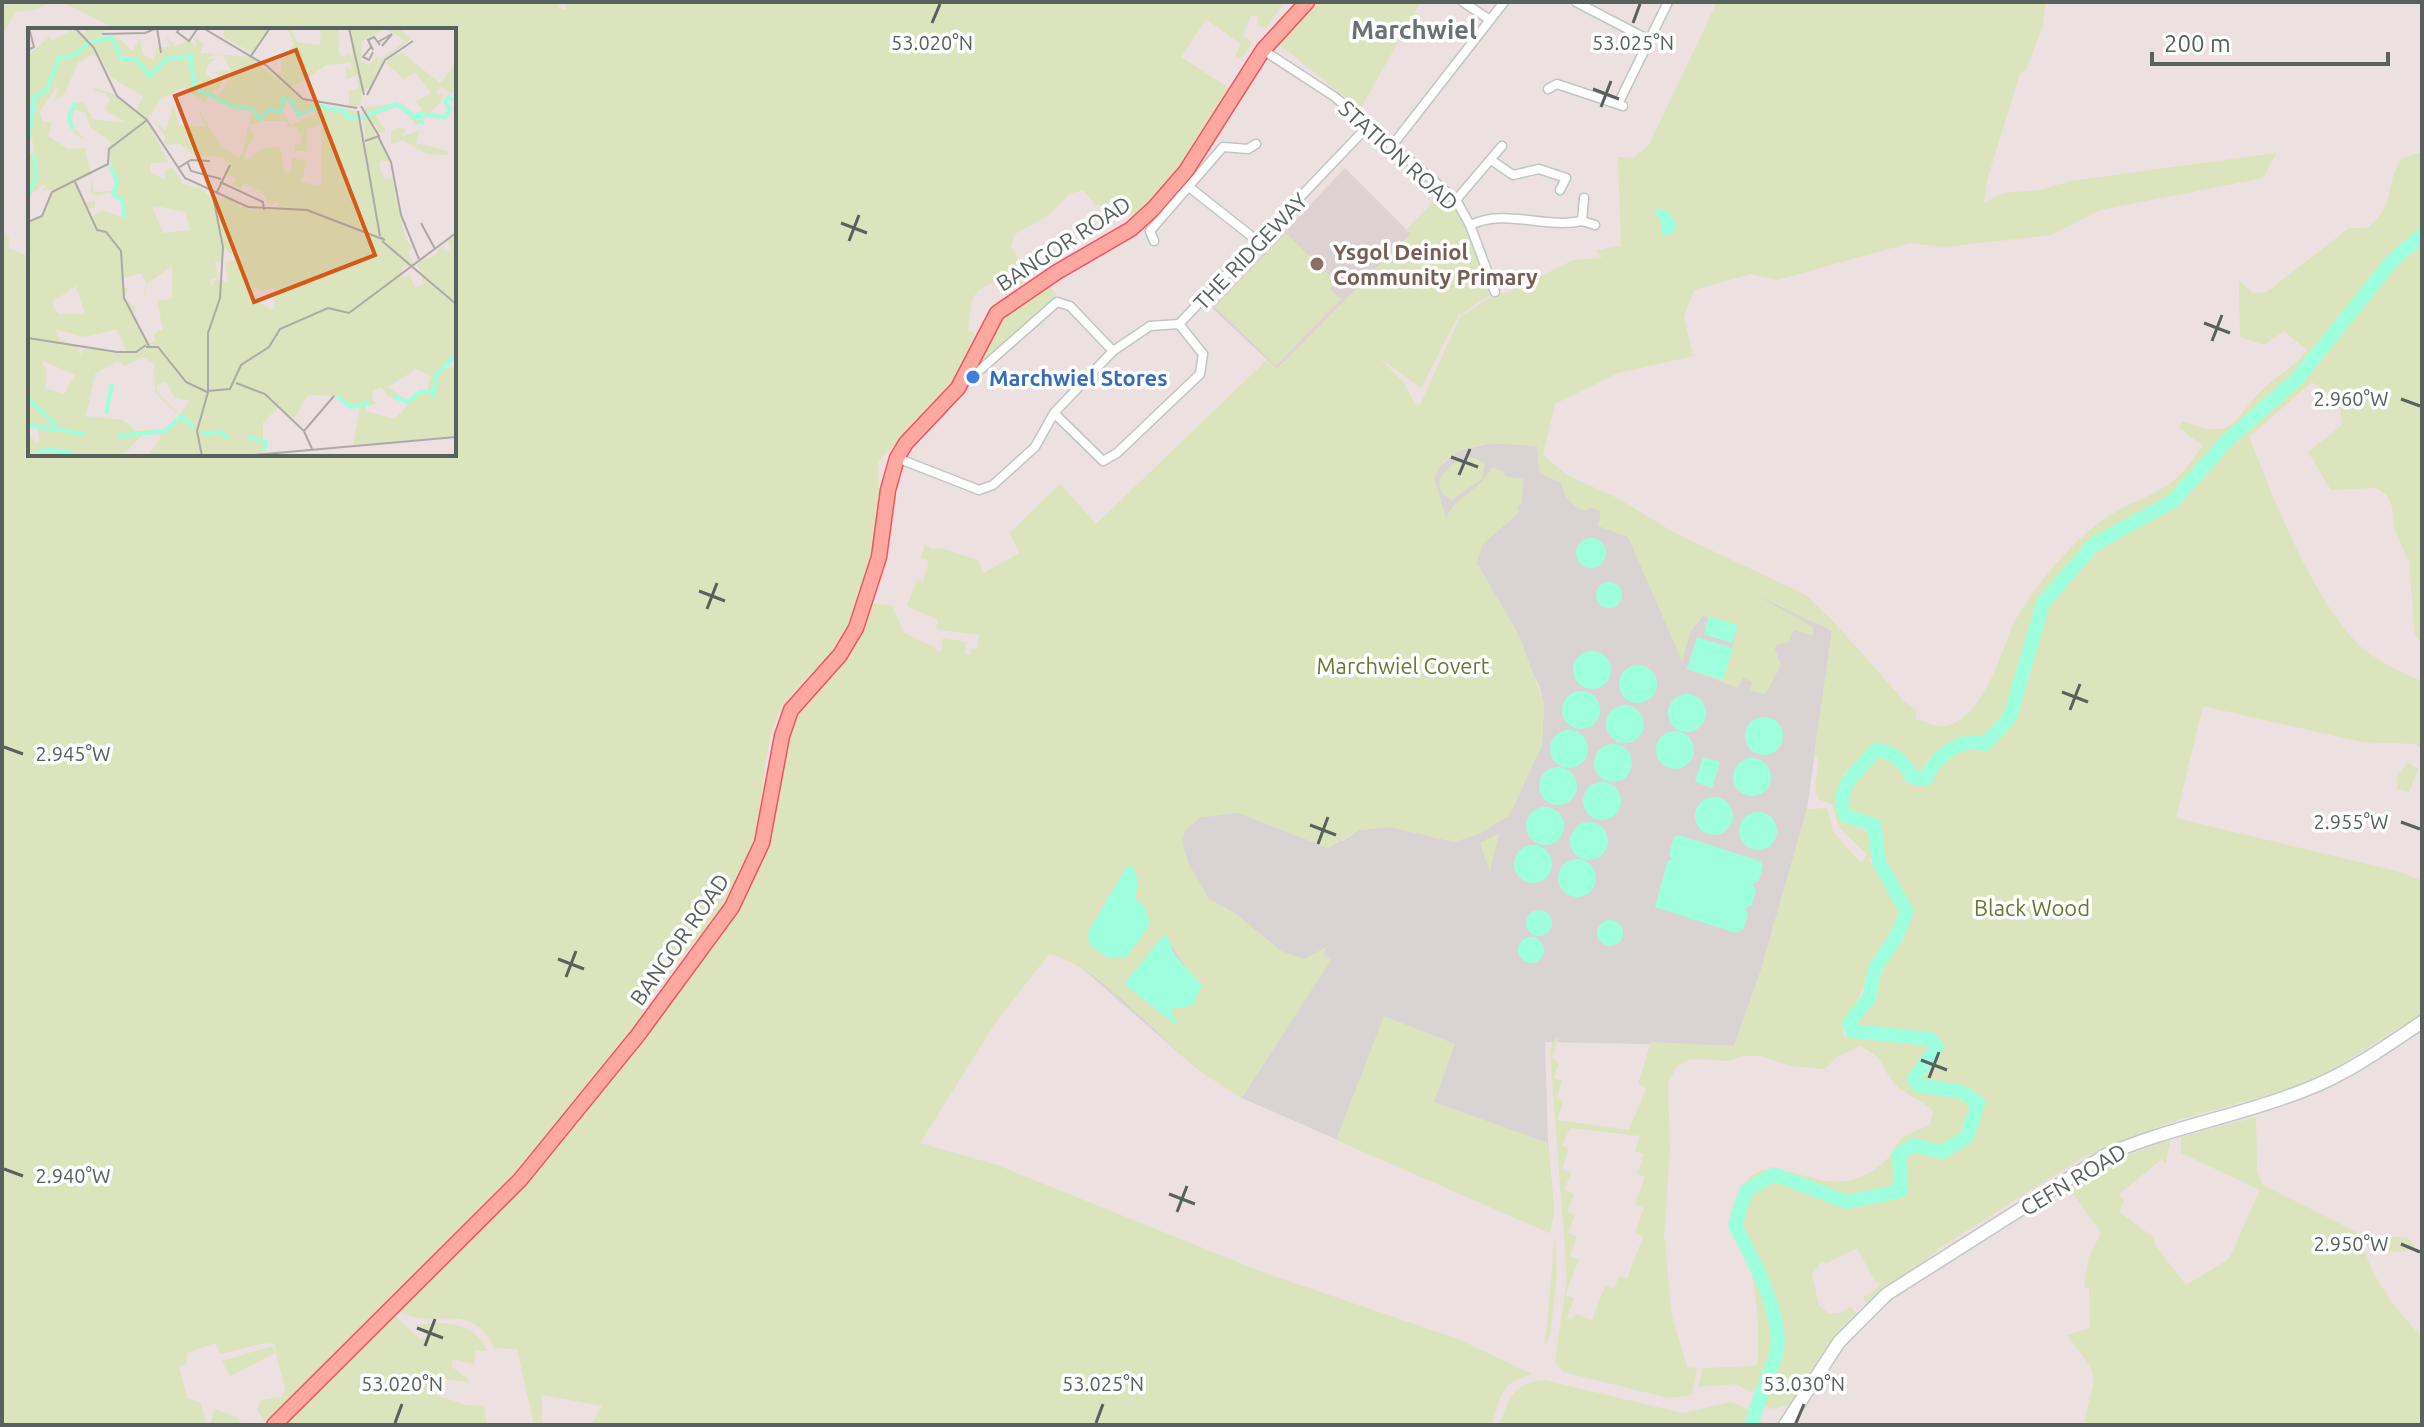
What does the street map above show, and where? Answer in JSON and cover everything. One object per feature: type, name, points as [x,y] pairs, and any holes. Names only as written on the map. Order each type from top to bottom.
[{"type":"main road","name":"BANGOR ROAD","points":[[274,1425],[520,1180],[638,1035],[732,907],[750,875],[762,843],[782,736],[791,710],[840,655],[856,628],[879,557],[888,490],[897,458],[906,443],[958,388],[990,325],[1007,303],[1131,229],[1154,208],[1186,171],[1263,50],[1304,3]]},
{"type":"street","points":[[1463,2],[1490,20]]},
{"type":"street","points":[[1391,147],[1504,2]]},
{"type":"street","points":[[1576,2],[1649,40]]},
{"type":"street","points":[[1554,84],[1620,105],[1668,2]]},
{"type":"street","name":"STATION ROAD","points":[[1263,50],[1335,97],[1456,200],[1470,225],[1495,292]]},
{"type":"street","name":"THE RIDGEWAY","points":[[897,458],[984,489],[1035,447],[1054,413],[1113,351],[1150,326],[1179,324],[1260,243],[1368,126]]},
{"type":"street","points":[[1154,241],[1147,232],[1223,147],[1248,149],[1256,144]]},
{"type":"street","points":[[1456,200],[1502,146]]},
{"type":"street","points":[[1491,160],[1513,175],[1539,169],[1566,178],[1560,190]]},
{"type":"street","points":[[1189,187],[1260,243]]},
{"type":"street","points":[[1582,221],[1584,198]]},
{"type":"street","points":[[1470,225],[1489,216],[1565,225],[1582,221],[1595,225]]},
{"type":"street","points":[[981,369],[993,364],[1057,302],[1070,306],[1113,351]]},
{"type":"street","points":[[1054,413],[1103,461],[1117,453],[1200,374],[1203,354],[1179,324]]},
{"type":"street","name":"CEFN ROAD","points":[[1785,1425],[1839,1342],[1887,1294],[2080,1171],[2143,1139],[2247,1111],[2308,1089],[2369,1058],[2422,1022]]},
{"type":"shaded area","name":"Ysgol Deiniol Community Primary","points":[[1345,168],[1411,234],[1277,369],[1212,308]]},
{"type":"shaded area","points":[[1654,210],[1668,211],[1677,226],[1674,232],[1663,236]]},
{"type":"shaded area","points":[[1491,443],[1537,446],[1540,473],[1688,546],[1832,631],[1807,809],[1760,973],[1734,1046],[1545,1042],[1548,1143],[1554,1209],[1550,1233],[1242,1098],[1196,1068],[1044,935],[1191,795],[1343,841],[1359,830],[1391,827],[1454,842],[1508,816],[1542,745],[1544,704],[1539,685],[1442,511],[1434,477],[1438,468],[1458,451]]},
{"type":"shaded area","points":[[1591,538],[1602,542],[1606,553],[1602,564],[1591,568],[1580,564],[1576,553],[1580,542]]},
{"type":"shaded area","points":[[1609,582],[1618,586],[1622,595],[1618,604],[1609,608],[1600,604],[1596,595],[1600,586]]},
{"type":"shaded area","points":[[1709,616],[1738,625],[1732,643],[1704,634]]},
{"type":"shaded area","points":[[1697,637],[1733,648],[1723,680],[1687,669]]},
{"type":"shaded area","points":[[1592,651],[1605,657],[1611,670],[1605,683],[1592,689],[1579,683],[1573,670],[1579,657]]},
{"type":"shaded area","points":[[1638,665],[1651,671],[1657,684],[1651,697],[1638,703],[1625,697],[1619,684],[1625,671]]},
{"type":"shaded area","points":[[1581,691],[1594,697],[1600,710],[1594,723],[1581,729],[1568,723],[1562,710],[1568,697]]},
{"type":"shaded area","points":[[1687,694],[1700,700],[1706,713],[1700,726],[1687,732],[1674,726],[1668,713],[1674,700]]},
{"type":"shaded area","points":[[1625,705],[1638,711],[1644,724],[1638,737],[1625,743],[1612,737],[1606,724],[1612,711]]},
{"type":"shaded area","points":[[1764,717],[1777,723],[1783,736],[1777,749],[1764,755],[1751,749],[1745,736],[1751,723]]},
{"type":"shaded area","points":[[1569,730],[1582,736],[1588,749],[1582,762],[1569,768],[1556,762],[1550,749],[1556,736]]},
{"type":"shaded area","points":[[1675,731],[1688,737],[1694,750],[1688,763],[1675,769],[1662,763],[1656,750],[1662,737]]},
{"type":"shaded area","points":[[1613,744],[1626,750],[1632,763],[1626,776],[1613,782],[1600,776],[1594,763],[1600,750]]},
{"type":"shaded area","points":[[1703,757],[1720,762],[1712,788],[1695,782]]},
{"type":"shaded area","points":[[1752,758],[1765,764],[1771,777],[1765,790],[1752,796],[1739,790],[1733,777],[1739,764]]},
{"type":"shaded area","points":[[1558,767],[1571,773],[1577,786],[1571,799],[1558,805],[1545,799],[1539,786],[1545,773]]},
{"type":"shaded area","points":[[1602,782],[1615,788],[1621,801],[1615,814],[1602,820],[1589,814],[1583,801],[1589,788]]},
{"type":"shaded area","points":[[1714,797],[1727,803],[1733,816],[1727,829],[1714,835],[1701,829],[1695,816],[1701,803]]},
{"type":"shaded area","points":[[1545,807],[1558,813],[1564,826],[1558,839],[1545,845],[1532,839],[1526,826],[1532,813]]},
{"type":"shaded area","points":[[1758,812],[1771,818],[1777,831],[1771,844],[1758,850],[1745,844],[1739,831],[1745,818]]},
{"type":"shaded area","points":[[1589,822],[1602,828],[1608,841],[1602,854],[1589,860],[1576,854],[1570,841],[1576,828]]},
{"type":"shaded area","points":[[1679,835],[1760,861],[1763,866],[1759,880],[1752,884],[1756,890],[1752,905],[1745,909],[1748,914],[1744,929],[1736,933],[1655,907],[1667,862],[1672,859],[1669,854],[1674,837]]},
{"type":"shaded area","points":[[1533,845],[1546,851],[1552,864],[1546,877],[1533,883],[1520,877],[1514,864],[1520,851]]},
{"type":"shaded area","points":[[1577,859],[1590,865],[1596,878],[1590,891],[1577,897],[1564,891],[1558,878],[1564,865]]},
{"type":"shaded area","points":[[1127,866],[1133,867],[1138,880],[1135,900],[1144,905],[1150,924],[1127,957],[1107,957],[1089,945],[1088,932]]},
{"type":"shaded area","points":[[1539,910],[1548,914],[1552,923],[1548,932],[1539,936],[1530,932],[1526,923],[1530,914]]},
{"type":"shaded area","points":[[1610,920],[1619,924],[1623,933],[1619,942],[1610,946],[1601,942],[1597,933],[1601,924]]},
{"type":"shaded area","points":[[1164,935],[1175,956],[1202,985],[1192,1006],[1174,1008],[1171,1013],[1178,1022],[1175,1024],[1124,984]]},
{"type":"shaded area","points":[[1531,937],[1540,941],[1544,950],[1540,959],[1531,963],[1522,959],[1518,950],[1522,941]]},
{"type":"green space","points":[[2,2],[49,2],[38,9],[16,12],[2,34]]},
{"type":"green space","points":[[63,2],[559,2],[558,7],[565,10],[568,2],[1283,3],[1267,28],[1257,25],[1259,17],[1251,15],[1243,36],[1253,43],[1240,59],[1235,56],[1241,44],[1206,19],[1181,57],[1229,88],[1229,92],[1188,155],[1136,216],[1095,204],[1083,190],[1069,194],[1049,215],[1015,234],[1011,246],[1029,280],[1019,285],[1013,277],[989,284],[977,293],[971,307],[968,331],[975,333],[958,374],[944,393],[878,462],[878,507],[873,554],[861,598],[834,649],[785,703],[779,714],[768,747],[756,834],[742,873],[730,893],[644,1006],[643,1017],[515,1175],[268,1425],[257,1410],[261,1400],[281,1397],[285,1389],[274,1344],[269,1342],[220,1354],[215,1343],[187,1353],[186,1364],[179,1367],[187,1398],[200,1402],[207,1425],[2,1425],[2,233],[9,238],[8,248],[28,256],[28,456],[456,456],[456,28],[114,28]]},
{"type":"green space","points":[[1313,2],[1421,2],[1360,109],[1279,44]]},
{"type":"green space","points":[[1717,2],[2046,2],[2043,25],[2026,70],[2020,73],[1987,180],[1984,203],[2003,193],[2040,190],[2071,181],[2276,153],[2263,178],[2100,210],[2051,235],[1944,247],[1910,243],[1777,280],[1751,274],[1694,290],[1684,317],[1693,356],[1618,373],[1555,404],[1543,455],[1567,475],[1619,499],[1675,533],[1806,595],[1905,702],[1916,709],[1916,719],[1941,726],[1957,722],[1979,700],[1995,671],[2017,617],[2067,552],[2111,514],[2166,486],[2191,463],[2202,445],[2179,428],[2182,421],[2214,429],[2232,424],[2264,388],[2303,356],[2307,350],[2284,331],[2264,345],[2240,337],[2239,281],[2253,293],[2267,292],[2349,228],[2367,228],[2386,204],[2402,158],[2422,152],[2422,644],[2415,635],[2409,562],[2394,528],[2392,507],[2387,495],[2376,488],[2331,490],[2308,452],[2341,426],[2341,411],[2334,400],[2312,382],[2249,437],[2295,546],[2341,624],[2372,655],[2422,681],[2422,749],[2416,744],[2362,742],[2203,706],[2176,818],[2400,872],[2422,881],[2422,1013],[2332,1070],[2285,1090],[2167,1123],[2080,1159],[1941,1247],[1869,1305],[1863,1299],[1881,1284],[1875,1281],[1857,1248],[1827,1263],[1822,1261],[1812,1274],[1819,1306],[1828,1313],[1840,1313],[1850,1307],[1857,1313],[1837,1333],[1802,1383],[1798,1385],[1777,1372],[1778,1378],[1797,1394],[1791,1404],[1773,1409],[1765,1406],[1767,1399],[1754,1390],[1753,1393],[1736,1384],[1698,1387],[1703,1368],[1755,1366],[1758,1363],[1758,1318],[1751,1263],[1728,1224],[1738,1194],[1750,1177],[1764,1170],[1779,1170],[1832,1182],[1861,1177],[1884,1162],[1902,1138],[1930,1125],[1933,1111],[1899,1088],[1880,1060],[1860,1046],[1837,1057],[1824,1069],[1791,1066],[1761,1056],[1742,1056],[1729,1061],[1691,1059],[1678,1065],[1668,1082],[1670,1150],[1664,1235],[1672,1316],[1687,1367],[1697,1368],[1692,1395],[1669,1398],[1563,1372],[1555,1362],[1567,1278],[1550,1052],[1552,1042],[1559,1037],[1552,1058],[1559,1062],[1554,1078],[1562,1081],[1556,1098],[1563,1102],[1557,1120],[1629,1130],[1646,1089],[1638,1084],[1651,1042],[1734,1046],[1760,973],[1807,809],[1827,808],[1834,833],[1859,861],[1863,861],[1866,854],[1838,826],[1833,805],[1818,799],[1815,790],[1818,759],[1814,755],[1832,631],[1758,596],[1813,627],[1813,636],[1794,630],[1788,643],[1777,644],[1775,649],[1781,666],[1765,694],[1750,691],[1752,682],[1743,678],[1738,688],[1688,669],[1686,666],[1723,678],[1738,625],[1703,616],[1691,631],[1682,661],[1628,537],[1598,526],[1601,511],[1591,508],[1585,511],[1576,506],[1566,497],[1561,483],[1539,473],[1537,446],[1479,445],[1453,455],[1442,464],[1434,477],[1446,518],[1455,504],[1481,482],[1492,467],[1504,472],[1505,476],[1523,479],[1522,503],[1517,507],[1520,512],[1483,544],[1477,563],[1520,637],[1544,704],[1542,745],[1508,816],[1477,835],[1454,842],[1391,827],[1359,830],[1328,848],[1238,813],[1199,818],[1185,831],[1182,843],[1189,864],[1209,899],[1235,913],[1281,951],[1304,959],[1328,946],[1323,954],[1331,960],[1242,1098],[1195,1067],[1107,986],[1088,972],[1049,954],[996,1022],[920,1143],[997,1165],[1265,1273],[1458,1339],[1532,1374],[1514,1382],[1503,1392],[1492,1425],[591,1425],[602,1406],[542,1395],[542,1425],[534,1425],[517,1349],[495,1348],[481,1329],[469,1322],[416,1318],[397,1309],[530,1181],[590,1102],[620,1069],[723,931],[755,877],[773,823],[791,726],[803,701],[869,604],[892,605],[904,633],[936,648],[936,651],[941,652],[943,638],[966,642],[965,655],[970,655],[971,648],[977,649],[979,635],[936,629],[938,620],[907,606],[917,580],[923,581],[929,561],[921,558],[925,544],[932,549],[941,548],[978,560],[984,573],[1019,553],[1010,533],[1060,484],[1096,524],[1267,360],[1277,369],[1410,234],[1406,230],[1443,192],[1461,213],[1494,292],[1458,316],[1421,388],[1379,357],[1404,383],[1415,404],[1420,405],[1460,317],[1495,294],[1507,293],[1573,260],[1602,258],[1596,250],[1621,246],[1618,157],[1633,158],[1649,145]],"holes":[[[2020,683],[2022,702],[2008,726],[1986,745],[1968,743],[1951,753],[1932,767],[1924,784],[1907,782],[1899,760],[1878,757],[1860,768],[1847,787],[1842,807],[1880,825],[1883,836],[1880,859],[1911,910],[1903,934],[1845,1039],[1842,1026],[1857,1003],[1874,958],[1896,934],[1903,912],[1868,858],[1873,858],[1876,836],[1843,820],[1835,803],[1843,775],[1876,744],[1903,753],[1911,770],[1920,775],[1928,759],[1957,742],[1971,737],[1985,739],[1995,734],[2007,717]],[[1164,935],[1185,966],[1181,1007],[1171,1012],[1175,1024],[1124,984]],[[1570,1128],[1640,1136],[1635,1151],[1644,1154],[1637,1174],[1645,1177],[1635,1204],[1644,1208],[1635,1233],[1643,1237],[1627,1279],[1619,1276],[1614,1289],[1605,1286],[1592,1320],[1576,1314],[1573,1320],[1567,1318],[1574,1298],[1565,1295],[1579,1259],[1570,1256],[1577,1236],[1568,1233],[1575,1215],[1567,1212],[1574,1194],[1564,1190],[1571,1173],[1562,1169],[1569,1149],[1562,1146]]]},
{"type":"green space","points":[[1286,233],[1336,282],[1330,289],[1341,299],[1276,366],[1215,307]]},
{"type":"green space","points":[[1047,282],[1056,294],[978,369],[998,319]]},
{"type":"green space","points":[[1472,457],[1485,463],[1482,479],[1452,500],[1440,488],[1443,474],[1456,463]]},
{"type":"green space","points":[[2408,763],[2418,769],[2409,792],[2397,789],[2398,775]]},
{"type":"green space","points":[[1499,833],[1490,872],[1480,843]]},
{"type":"green space","points":[[1384,1016],[1455,1044],[1434,1102],[1548,1143],[1554,1209],[1550,1233],[1336,1140]]},
{"type":"green space","points":[[2256,1117],[2257,1172],[2263,1185],[2366,1237],[2368,1261],[2375,1275],[2422,1337],[2422,1425],[2084,1425],[2094,1378],[2087,1362],[2067,1335],[2090,1328],[2089,1288],[2084,1287],[2089,1257],[2101,1233],[2066,1184],[2103,1165],[2170,1140],[2166,1163],[2162,1159],[2119,1194],[2124,1202],[2119,1212],[2153,1237],[2155,1245],[2186,1285],[2229,1259],[2260,1190],[2181,1153],[2181,1137]]},
{"type":"green space","points":[[2374,1235],[2408,1238],[2416,1248],[2400,1252],[2378,1251],[2372,1244]]},
{"type":"green space","points":[[1555,1238],[1557,1274],[1550,1336],[1545,1345]]},
{"type":"green space","points":[[392,1313],[422,1341],[427,1335],[416,1325],[437,1323],[458,1325],[482,1341],[487,1351],[475,1350],[474,1364],[453,1359],[451,1366],[471,1382],[432,1378],[427,1392],[466,1405],[484,1406],[487,1425],[285,1425],[312,1391]]},
{"type":"green space","points":[[273,1346],[275,1353],[230,1376],[222,1361]]},
{"type":"green space","points":[[1544,1380],[1682,1413],[1731,1402],[1752,1411],[1751,1416],[1768,1425],[1500,1425],[1506,1407],[1519,1388]]},
{"type":"green space","points":[[215,1409],[238,1418],[242,1425],[210,1425]]},
{"type":"waterway","points":[[1752,1425],[1778,1340],[1772,1306],[1735,1225],[1746,1191],[1774,1174],[1846,1202],[1901,1191],[1899,1154],[1914,1145],[1942,1152],[1967,1137],[1978,1103],[1962,1092],[1918,1085],[1914,1079],[1937,1047],[1930,1039],[1852,1031],[1849,1023],[1869,998],[1875,968],[1895,939],[1907,912],[1879,862],[1874,825],[1845,815],[1843,795],[1850,779],[1876,750],[1897,758],[1912,777],[1926,779],[1935,763],[1950,750],[1967,743],[1985,744],[2010,717],[2043,603],[2093,545],[2173,501],[2227,441],[2297,379],[2392,261],[2422,235]]},
{"type":"place","name":"Ysgol Deiniol Community Primary","points":[[1317,264]]},
{"type":"place","name":"Marchwiel Stores","points":[[973,377]]},
{"type":"district","name":"Marchwiel","points":[[1414,29]]},
{"type":"park label","name":"Marchwiel Covert","points":[[1403,665]]},
{"type":"park label","name":"Black Wood","points":[[2032,907]]}]
